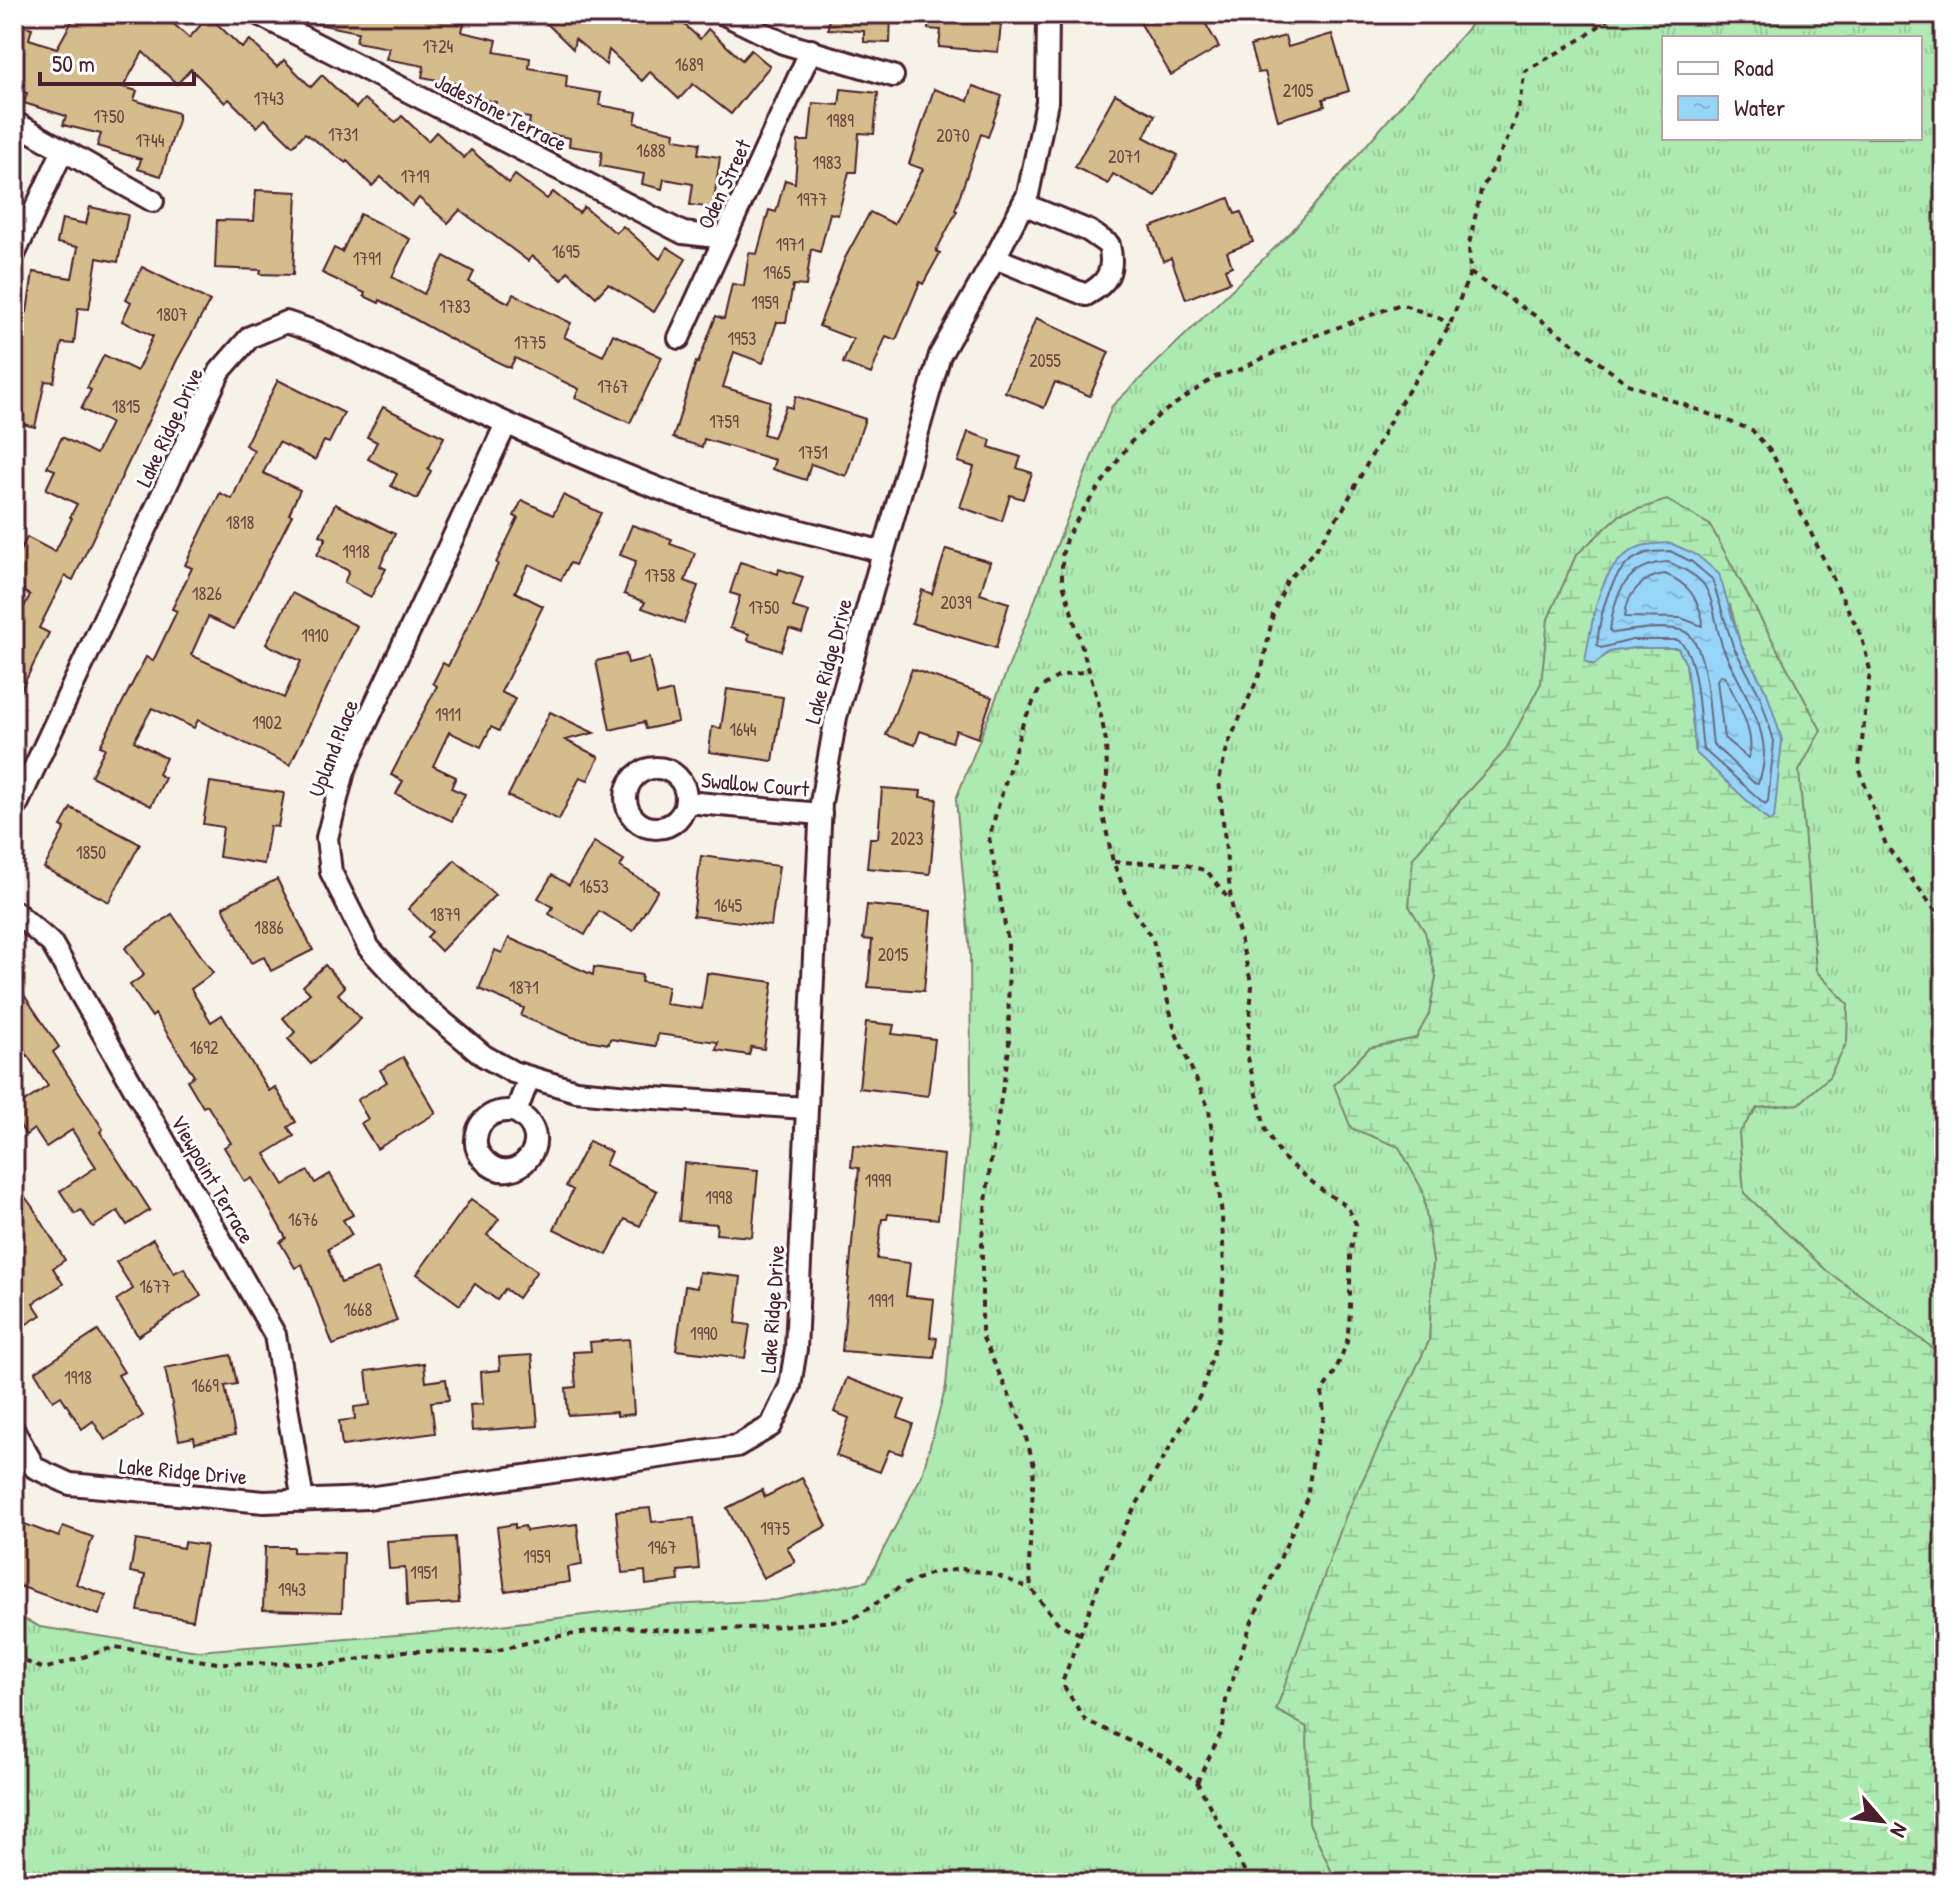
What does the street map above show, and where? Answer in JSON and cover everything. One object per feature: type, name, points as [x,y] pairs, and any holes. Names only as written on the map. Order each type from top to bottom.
[{"type":"street","name":"Jadestone Terrace","points":[[258,14],[683,233],[725,238]]},
{"type":"street","points":[[724,14],[783,43],[893,76]]},
{"type":"street","name":"Lake Ridge Drive","points":[[14,1431],[35,1468],[70,1484],[264,1502],[368,1498],[737,1446],[771,1426],[790,1386],[796,1349],[821,814],[836,717],[940,355],[1028,194],[1047,102],[1048,14]]},
{"type":"street","name":"Oden Street","points":[[679,338],[811,50]]},
{"type":"street","points":[[14,122],[153,201]]},
{"type":"street","points":[[14,255],[63,150]]},
{"type":"street","points":[[995,258],[1086,295],[1102,286],[1110,275],[1112,260],[1109,245],[1089,231],[1023,204]]},
{"type":"street","name":"Lake Ridge Drive","points":[[14,811],[220,371],[250,337],[286,322],[316,332],[506,424],[662,490],[883,552]]},
{"type":"street","name":"Upland Place","points":[[506,424],[344,771],[327,838],[331,872],[369,948],[418,1001],[484,1056],[529,1078],[576,1091],[806,1108]]},
{"type":"street","name":"Swallow Court","points":[[686,802],[821,814]]},
{"type":"street","name":"Viewpoint Terrace","points":[[14,911],[52,944],[275,1335],[303,1501]]},
{"type":"street","points":[[516,1112],[529,1078]]},
{"type":"path","points":[[1197,1782],[1223,1729],[1226,1700],[1250,1626],[1307,1498],[1314,1451],[1324,1417],[1322,1391],[1335,1372],[1347,1342],[1350,1254],[1356,1224],[1347,1206],[1323,1191],[1282,1157],[1266,1131],[1247,1054],[1252,986],[1231,902],[1219,780],[1228,744],[1262,669],[1273,614],[1287,581],[1316,549],[1343,509],[1375,448],[1449,327],[1470,273],[1469,244],[1481,191],[1509,136],[1525,71],[1585,37],[1614,14]]},
{"type":"path","points":[[1470,273],[1537,317],[1628,384],[1752,430],[1772,453],[1862,638],[1870,670],[1859,768],[1886,845],[1944,922]]},
{"type":"path","points":[[1246,1883],[1245,1872],[1197,1782],[1164,1757],[1085,1720],[1062,1683],[1102,1576],[1131,1514],[1201,1394],[1219,1334],[1224,1272],[1222,1215],[1209,1109],[1175,1031],[1153,940],[1133,910],[1113,862],[1102,810],[1107,775],[1106,741],[1062,580],[1062,556],[1066,539],[1130,443],[1159,415],[1215,377],[1401,304],[1441,319],[1449,327]]},
{"type":"path","points":[[1031,1589],[1029,1565],[1034,1465],[1021,1421],[982,1336],[982,1237],[1009,1049],[1008,942],[989,837],[1023,723],[1040,688],[1059,676],[1088,671]]},
{"type":"path","points":[[1113,862],[1183,864],[1207,871],[1231,902]]},
{"type":"path","points":[[14,1657],[44,1669],[115,1647],[217,1663],[333,1664],[405,1651],[490,1652],[546,1638],[625,1627],[683,1631],[769,1627],[853,1619],[903,1585],[932,1573],[962,1569],[994,1574],[1031,1589],[1059,1624],[1080,1634]]},
{"type":"green space","points":[[1480,14],[1944,14],[1944,1467],[1377,1883],[14,1883],[14,1614],[40,1627],[198,1651],[458,1630],[668,1605],[776,1600],[867,1581],[922,1475],[946,1386],[971,1097],[970,954],[956,799],[1112,406],[1291,232]]},
{"type":"green space","points":[[1667,500],[1710,525],[1821,730],[1799,771],[1816,971],[1848,1004],[1847,1042],[1829,1077],[1799,1104],[1757,1108],[1739,1133],[1744,1193],[1827,1271],[1944,1356],[1944,1883],[1337,1883],[1309,1823],[1307,1727],[1276,1710],[1346,1515],[1429,1341],[1433,1262],[1423,1191],[1399,1147],[1351,1128],[1334,1085],[1369,1048],[1416,1038],[1429,1014],[1436,977],[1425,932],[1409,906],[1413,858],[1505,751],[1541,683],[1548,619],[1576,555],[1620,515]],"holes":[[[1730,605],[1740,643],[1767,693],[1696,753],[1686,664],[1678,648],[1633,648],[1609,652],[1594,665],[1585,661]]]},
{"type":"water","points":[[1670,543],[1697,555],[1719,574],[1740,643],[1767,693],[1782,740],[1774,819],[1769,821],[1696,753],[1686,664],[1678,648],[1633,648],[1609,652],[1594,665],[1585,661],[1594,612],[1605,580],[1614,567],[1625,555],[1639,547]]},
{"type":"building","points":[[76,14],[163,14],[189,38],[209,16],[242,48],[250,40],[277,67],[284,60],[311,87],[322,75],[356,108],[364,99],[396,122],[402,116],[428,141],[436,132],[464,158],[471,150],[509,183],[515,175],[547,199],[553,192],[579,213],[584,207],[616,233],[623,226],[660,259],[667,247],[686,259],[654,312],[608,284],[596,297],[568,271],[562,280],[532,256],[528,261],[460,210],[448,223],[419,198],[412,206],[381,177],[372,186],[347,161],[305,133],[293,146],[265,119],[257,127],[229,99],[225,103],[191,69],[177,84],[143,52],[123,87],[137,91],[134,100],[178,113],[178,120],[161,176],[138,169],[141,159],[97,146],[101,134],[63,125],[66,116],[24,103],[27,93],[14,90],[14,23],[32,28],[29,39],[57,48]]},
{"type":"building","points":[[308,14],[421,14],[464,23],[462,32],[497,40],[494,52],[530,58],[529,68],[567,75],[566,87],[601,93],[599,105],[637,112],[635,123],[675,132],[674,139],[700,143],[698,154],[720,157],[713,208],[690,205],[693,184],[664,179],[662,189],[642,184],[644,174],[600,166],[602,151],[569,146],[570,138],[528,130],[530,118],[494,113],[496,102],[457,94],[459,84],[422,77],[424,66],[386,59],[389,48],[356,42],[358,32],[308,22]]},
{"type":"building","points":[[537,14],[673,14],[700,39],[708,29],[742,60],[751,50],[770,66],[731,114],[693,84],[679,99],[650,72],[642,81],[609,50],[606,65],[575,39],[573,49]]},
{"type":"building","points":[[829,14],[891,14],[890,43],[864,42],[864,31],[828,29]]},
{"type":"building","points":[[929,14],[1002,14],[998,52],[939,47],[941,30],[928,29]]},
{"type":"building","points":[[1135,14],[1200,14],[1219,47],[1171,75]]},
{"type":"building","points":[[1332,34],[1349,91],[1323,99],[1325,106],[1278,120],[1265,72],[1258,73],[1250,46],[1285,36],[1288,47]]},
{"type":"building","points":[[973,86],[1002,96],[988,137],[981,134],[957,211],[936,251],[940,253],[923,284],[920,282],[896,340],[886,336],[871,374],[843,363],[853,339],[819,326],[845,258],[870,212],[894,224],[923,169],[909,164],[934,89],[968,101]]},
{"type":"building","points":[[841,89],[878,93],[874,134],[859,133],[856,172],[849,172],[838,215],[830,213],[820,252],[811,249],[806,286],[793,285],[786,322],[777,322],[763,363],[734,352],[723,387],[770,401],[763,434],[773,437],[786,406],[792,408],[796,396],[865,419],[846,476],[811,464],[806,480],[772,469],[775,460],[704,439],[702,447],[673,438],[696,362],[716,316],[724,319],[732,284],[744,286],[749,253],[757,254],[769,210],[776,212],[785,180],[795,183],[798,141],[809,141],[813,103],[839,105]]},
{"type":"building","points":[[1115,94],[1155,115],[1144,137],[1178,155],[1156,197],[1113,174],[1108,184],[1075,167]]},
{"type":"building","points":[[256,190],[297,192],[293,275],[215,268],[217,220],[254,221]]},
{"type":"building","points":[[1229,198],[1235,214],[1241,212],[1253,242],[1227,252],[1232,266],[1225,269],[1230,282],[1186,299],[1171,258],[1163,261],[1151,227]]},
{"type":"building","points":[[90,207],[128,215],[118,262],[97,258],[89,309],[78,308],[74,344],[62,343],[54,382],[45,381],[35,427],[14,422],[14,310],[27,312],[33,272],[72,278],[78,247],[57,243],[62,219],[86,224]]},
{"type":"building","points":[[360,214],[410,239],[392,277],[424,294],[444,256],[474,272],[469,282],[509,303],[513,294],[571,323],[564,337],[603,356],[613,334],[662,357],[630,423],[575,398],[579,389],[515,358],[510,368],[322,273],[334,248],[342,252]]},
{"type":"building","points":[[142,267],[210,301],[177,360],[73,580],[65,576],[39,628],[49,633],[14,704],[14,627],[30,595],[14,587],[14,563],[27,537],[55,552],[72,518],[77,504],[46,489],[55,470],[47,467],[62,437],[96,454],[111,423],[81,409],[91,390],[87,388],[104,355],[137,371],[153,336],[122,321],[131,302],[126,299]]},
{"type":"building","points":[[1036,318],[1109,352],[1090,396],[1055,382],[1044,408],[1005,392]]},
{"type":"building","points":[[278,380],[344,413],[329,443],[324,441],[315,460],[279,442],[263,473],[300,490],[289,514],[292,515],[234,629],[208,617],[191,655],[284,698],[301,661],[266,644],[292,593],[357,626],[290,765],[198,720],[194,728],[152,708],[134,741],[166,758],[158,774],[165,778],[151,806],[91,776],[105,748],[100,746],[146,657],[153,661],[177,611],[172,609],[192,568],[185,565],[220,493],[232,499],[254,450],[245,445]]},
{"type":"building","points":[[383,407],[444,437],[417,499],[391,486],[397,474],[368,459],[377,442],[367,437]]},
{"type":"building","points":[[968,432],[991,440],[989,447],[1021,457],[1017,468],[1032,473],[1023,499],[1010,495],[1002,521],[960,507],[974,467],[958,462]]},
{"type":"building","points":[[563,495],[601,513],[575,565],[570,563],[561,580],[529,564],[515,592],[543,606],[501,692],[515,699],[499,731],[491,727],[481,747],[449,732],[433,766],[456,777],[451,788],[465,794],[452,821],[396,794],[403,781],[391,775],[437,686],[433,683],[443,663],[448,666],[498,564],[518,518],[514,516],[522,500],[553,515]]},
{"type":"building","points":[[335,504],[395,534],[380,566],[386,569],[371,597],[344,583],[349,571],[317,555],[326,538],[320,535]]},
{"type":"building","points":[[632,525],[672,539],[670,544],[695,553],[685,581],[698,586],[684,623],[642,608],[645,602],[624,594],[636,561],[620,555]]},
{"type":"building","points":[[946,549],[990,562],[980,594],[1009,603],[996,648],[912,623],[922,590],[932,594]]},
{"type":"building","points":[[740,562],[778,574],[779,569],[803,577],[793,607],[809,612],[802,633],[789,629],[781,651],[748,640],[749,634],[730,628],[740,596],[730,593]]},
{"type":"building","points":[[626,654],[628,663],[649,658],[657,695],[672,691],[678,722],[646,729],[644,722],[610,730],[596,661]]},
{"type":"building","points":[[912,669],[992,697],[978,738],[956,730],[952,742],[920,731],[915,745],[886,735]]},
{"type":"building","points":[[727,689],[783,697],[773,761],[709,752],[712,727],[721,728]]},
{"type":"building","points":[[550,712],[594,733],[565,740],[599,757],[588,780],[580,777],[559,820],[508,796]]},
{"type":"building","points":[[210,782],[284,793],[278,827],[270,826],[264,864],[219,857],[223,827],[203,824]]},
{"type":"building","points":[[882,788],[921,791],[920,797],[937,799],[930,874],[867,868],[870,838],[878,838]]},
{"type":"building","points":[[71,808],[140,844],[109,902],[44,868],[65,828],[61,826]]},
{"type":"building","points":[[594,842],[624,860],[620,867],[658,890],[633,931],[599,911],[585,935],[549,914],[553,907],[538,898],[552,875],[569,885]]},
{"type":"building","points":[[701,856],[779,866],[771,926],[693,916]]},
{"type":"building","points":[[455,860],[495,895],[441,951],[427,937],[432,932],[408,909]]},
{"type":"building","points":[[277,879],[313,950],[271,971],[264,957],[251,963],[223,907]]},
{"type":"building","points":[[867,905],[931,911],[924,991],[868,987],[872,940],[863,939]]},
{"type":"building","points":[[172,914],[213,973],[191,989],[211,1022],[222,1015],[269,1091],[275,1087],[296,1122],[288,1127],[294,1136],[265,1154],[284,1185],[308,1171],[315,1183],[330,1174],[353,1215],[343,1220],[352,1235],[328,1249],[341,1283],[378,1269],[397,1321],[333,1345],[302,1264],[295,1268],[280,1242],[286,1238],[252,1178],[245,1182],[224,1147],[231,1143],[187,1080],[194,1076],[155,1014],[152,1017],[130,985],[144,975],[125,948]]},
{"type":"building","points":[[509,938],[593,975],[594,967],[642,975],[641,982],[668,986],[665,1004],[702,1009],[707,973],[773,982],[764,1049],[751,1047],[749,1055],[716,1050],[718,1042],[658,1034],[656,1046],[610,1039],[609,1044],[571,1037],[521,1016],[524,1008],[479,989],[495,950],[502,953]]},
{"type":"building","points":[[325,965],[345,987],[338,994],[361,1019],[311,1064],[288,1039],[295,1032],[283,1018],[310,993],[303,986]]},
{"type":"building","points":[[14,980],[59,1047],[53,1052],[150,1210],[127,1225],[118,1211],[93,1227],[81,1210],[75,1214],[60,1191],[96,1167],[72,1130],[46,1147],[34,1129],[26,1135],[14,1116],[14,1109],[48,1086],[14,1036]]},
{"type":"building","points":[[866,1022],[894,1025],[892,1034],[935,1039],[928,1096],[859,1088]]},
{"type":"building","points":[[403,1057],[436,1113],[377,1149],[361,1123],[368,1119],[357,1100],[387,1082],[380,1070]]},
{"type":"building","points":[[589,1141],[611,1152],[605,1165],[657,1191],[640,1226],[625,1219],[607,1255],[554,1229],[573,1190],[566,1186]]},
{"type":"building","points":[[853,1145],[944,1155],[938,1219],[888,1214],[887,1219],[882,1219],[877,1259],[910,1263],[906,1296],[934,1299],[930,1337],[937,1338],[934,1358],[842,1351],[859,1168],[851,1167]]},
{"type":"building","points":[[684,1163],[758,1170],[752,1237],[716,1234],[717,1224],[679,1221]]},
{"type":"building","points":[[14,1182],[65,1260],[53,1268],[63,1284],[33,1303],[41,1315],[14,1332]]},
{"type":"building","points":[[471,1199],[499,1219],[487,1235],[537,1271],[518,1298],[505,1289],[497,1300],[475,1284],[460,1305],[417,1274]]},
{"type":"building","points":[[153,1239],[174,1273],[184,1268],[201,1296],[138,1336],[116,1300],[133,1289],[116,1262]]},
{"type":"building","points":[[699,1272],[741,1277],[736,1323],[750,1325],[745,1358],[676,1350],[685,1286],[697,1288]]},
{"type":"building","points":[[98,1331],[124,1372],[118,1375],[143,1416],[105,1440],[93,1421],[82,1429],[61,1396],[53,1401],[35,1372]]},
{"type":"building","points":[[629,1339],[634,1414],[568,1415],[566,1388],[576,1387],[573,1352],[591,1351],[590,1342]]},
{"type":"building","points":[[231,1355],[237,1384],[225,1386],[235,1435],[195,1443],[194,1437],[179,1440],[165,1368]]},
{"type":"building","points":[[532,1355],[538,1426],[472,1431],[470,1405],[483,1404],[481,1372],[500,1370],[499,1357]]},
{"type":"building","points":[[424,1363],[426,1382],[446,1379],[449,1400],[431,1402],[435,1433],[342,1446],[339,1421],[355,1419],[354,1407],[370,1405],[366,1371]]},
{"type":"building","points":[[847,1378],[905,1400],[898,1418],[913,1424],[902,1454],[889,1450],[880,1472],[836,1456],[849,1418],[834,1412]]},
{"type":"building","points":[[802,1478],[827,1526],[787,1547],[795,1562],[763,1578],[727,1508],[762,1490],[765,1497]]},
{"type":"building","points":[[650,1508],[652,1522],[694,1518],[699,1569],[678,1571],[679,1581],[646,1585],[645,1571],[622,1573],[616,1511]]},
{"type":"building","points":[[14,1520],[59,1537],[63,1526],[93,1537],[76,1584],[106,1595],[99,1615],[14,1584]]},
{"type":"building","points":[[515,1524],[515,1528],[525,1526],[526,1531],[577,1524],[582,1565],[568,1567],[570,1582],[505,1591],[497,1527]]},
{"type":"building","points":[[455,1537],[459,1603],[407,1606],[405,1568],[389,1569],[387,1541]]},
{"type":"building","points":[[136,1540],[183,1548],[184,1542],[206,1545],[193,1620],[138,1611],[145,1575],[130,1572]]},
{"type":"building","points":[[265,1547],[293,1547],[293,1552],[344,1553],[342,1612],[263,1610]]}]
